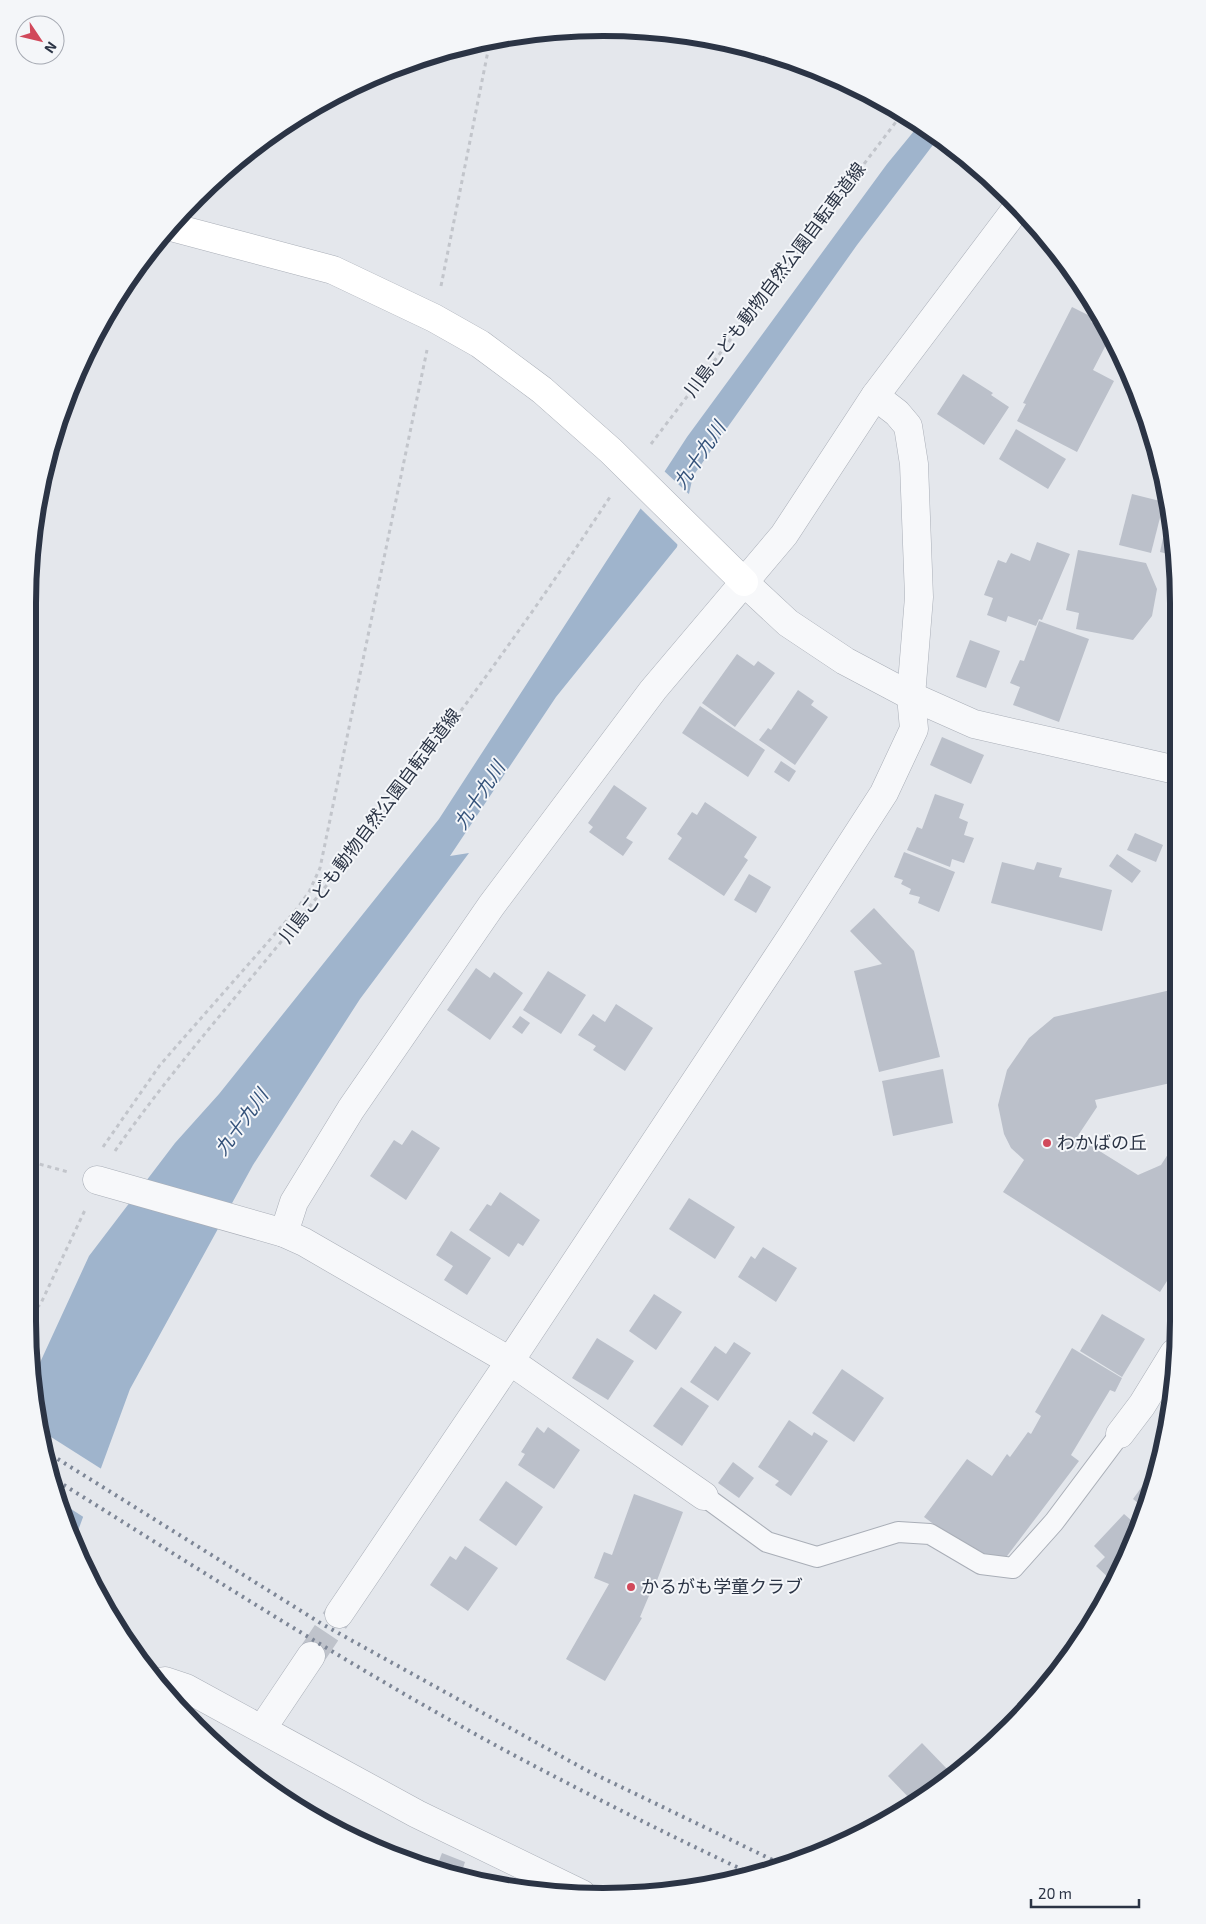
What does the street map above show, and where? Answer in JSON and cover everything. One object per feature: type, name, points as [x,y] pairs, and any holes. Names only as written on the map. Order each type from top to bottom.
[{"type":"street","points":[[276,1231],[351,1109],[491,906],[739,577],[784,535],[875,396],[1014,212]]},
{"type":"street","points":[[177,229],[333,270],[434,318],[480,344],[542,390],[627,483],[739,577],[788,623],[845,660],[911,696],[974,724],[1170,769]]},
{"type":"street","points":[[339,1614],[510,1361],[884,793],[914,729],[911,696],[919,597],[914,464],[908,426],[897,413],[875,396]]},
{"type":"street","points":[[104,1182],[276,1231],[510,1361],[704,1496]]},
{"type":"street","points":[[1120,1434],[1142,1404],[1169,1362]]},
{"type":"street","points":[[262,1729],[312,1656]]},
{"type":"street","points":[[166,1681],[186,1688],[417,1814],[568,1887]]},
{"type":"lane","points":[[704,1496],[767,1542],[817,1557],[898,1532],[930,1534],[981,1564],[1013,1568],[1054,1522],[1120,1434]]},
{"type":"path","points":[[104,1182],[97,1159],[138,1095],[160,1066],[296,910],[309,892],[320,868],[489,48]]},
{"type":"path","name":"川島こども動物自然公園自転車道線","points":[[649,446],[898,119]]},
{"type":"path","name":"川島こども動物自然公園自転車道線","points":[[113,1153],[169,1079],[351,855],[627,483]]},
{"type":"path","points":[[36,1309],[41,1303],[86,1207]]},
{"type":"water","name":"九十九川","points":[[915,130],[934,143],[857,245],[693,476],[677,547],[556,697],[450,856],[469,853],[360,999],[253,1165],[130,1389],[77,1533],[66,1503],[47,1432],[38,1367],[89,1256],[175,1143],[219,1094],[439,819],[687,437],[887,164]]},
{"type":"pier","points":[[663,470],[691,496],[679,546],[639,507]]},
{"type":"pier","points":[[48,1435],[103,1470],[85,1518],[67,1507]]},
{"type":"building","points":[[1072,307],[1092,317],[1093,319],[1091,322],[1096,325],[1107,344],[1093,370],[1114,381],[1077,452],[1017,421],[1026,404],[1023,403]]},
{"type":"building","points":[[963,374],[993,393],[991,395],[1009,407],[984,445],[937,414]]},
{"type":"building","points":[[1016,429],[1066,459],[1048,489],[999,459]]},
{"type":"building","points":[[1132,494],[1160,501],[1162,510],[1151,553],[1119,545]]},
{"type":"building","points":[[1163,538],[1166,539],[1168,554],[1160,552]]},
{"type":"building","points":[[1037,542],[1070,554],[1042,620],[1039,619],[1036,626],[1008,616],[1006,622],[987,615],[993,598],[984,595],[998,560],[1006,563],[1011,553],[1030,561]]},
{"type":"building","points":[[1078,550],[1146,563],[1157,589],[1152,616],[1133,640],[1076,629],[1079,613],[1066,610]]},
{"type":"building","points":[[1039,621],[1089,639],[1059,722],[1013,705],[1020,687],[1010,683],[1020,660],[1024,661]]},
{"type":"building","points":[[970,640],[1000,651],[986,688],[956,677]]},
{"type":"building","points":[[737,654],[754,666],[758,661],[775,673],[735,727],[702,703]]},
{"type":"building","points":[[798,690],[814,701],[811,705],[828,717],[795,765],[759,740],[768,728],[771,730]]},
{"type":"building","points":[[700,706],[765,750],[748,777],[682,733]]},
{"type":"building","points":[[942,737],[984,755],[971,784],[930,765]]},
{"type":"building","points":[[781,761],[796,771],[789,782],[774,772]]},
{"type":"building","points":[[614,785],[647,808],[626,838],[633,842],[623,856],[589,832],[593,827],[588,823]]},
{"type":"building","points":[[935,794],[964,804],[959,818],[968,822],[964,835],[974,838],[964,863],[952,859],[950,867],[907,850],[917,827],[922,829]]},
{"type":"building","points":[[705,802],[757,837],[744,857],[748,860],[724,896],[668,859],[682,838],[677,834],[692,812],[697,815]]},
{"type":"building","points":[[1135,833],[1163,845],[1156,862],[1127,850]]},
{"type":"building","points":[[904,852],[955,872],[939,912],[918,903],[920,897],[909,894],[911,889],[901,884],[903,880],[894,877]]},
{"type":"building","points":[[1117,854],[1141,871],[1132,883],[1109,866]]},
{"type":"building","points":[[1002,862],[1034,870],[1037,862],[1062,868],[1059,877],[1112,890],[1102,931],[991,903]]},
{"type":"building","points":[[749,874],[771,887],[756,913],[734,900]]},
{"type":"building","points":[[874,908],[914,951],[940,1057],[879,1072],[854,971],[882,964],[850,931]]},
{"type":"building","points":[[476,968],[490,978],[494,972],[523,993],[490,1040],[447,1010]]},
{"type":"building","points":[[548,971],[586,995],[561,1034],[523,1010]]},
{"type":"building","name":"わかばの丘","points":[[1170,990],[1170,1083],[1095,1100],[1097,1107],[1077,1137],[1138,1175],[1161,1165],[1170,1151],[1170,1276],[1160,1292],[1003,1192],[1024,1160],[1011,1148],[1004,1134],[998,1105],[1007,1070],[1029,1038],[1054,1017]]},
{"type":"building","points":[[616,1004],[653,1028],[625,1071],[593,1050],[596,1046],[578,1035],[593,1014],[605,1022]]},
{"type":"building","points":[[520,1016],[530,1023],[522,1034],[512,1027]]},
{"type":"building","points":[[943,1069],[953,1123],[893,1136],[882,1081]]},
{"type":"building","points":[[412,1130],[440,1148],[406,1200],[370,1176],[394,1140],[402,1145]]},
{"type":"building","points":[[500,1192],[540,1220],[523,1246],[518,1243],[509,1257],[469,1230],[487,1204],[491,1206]]},
{"type":"building","points":[[689,1198],[735,1227],[715,1259],[669,1229]]},
{"type":"building","points":[[451,1231],[491,1258],[467,1295],[444,1280],[453,1266],[436,1255]]},
{"type":"building","points":[[763,1247],[797,1268],[776,1302],[738,1277],[751,1256],[755,1259]]},
{"type":"building","points":[[654,1294],[682,1312],[656,1350],[629,1331]]},
{"type":"building","points":[[1102,1314],[1145,1339],[1122,1377],[1080,1351]]},
{"type":"building","points":[[597,1338],[634,1361],[608,1400],[572,1378]]},
{"type":"building","points":[[734,1342],[751,1353],[718,1401],[690,1382],[715,1346],[726,1354]]},
{"type":"building","points":[[1072,1348],[1122,1378],[1115,1392],[1110,1390],[1071,1455],[1079,1461],[1004,1560],[971,1552],[924,1517],[967,1459],[992,1476],[1007,1454],[1010,1457],[1028,1432],[1031,1434],[1041,1416],[1035,1412]]},
{"type":"building","points":[[842,1369],[884,1398],[854,1442],[812,1413]]},
{"type":"building","points":[[681,1387],[709,1406],[682,1446],[653,1426]]},
{"type":"building","points":[[789,1420],[812,1436],[814,1432],[828,1441],[791,1496],[775,1485],[779,1481],[758,1467]]},
{"type":"building","points":[[537,1427],[544,1433],[548,1427],[580,1450],[554,1489],[518,1465],[525,1454],[521,1452]]},
{"type":"building","points":[[733,1462],[754,1478],[739,1498],[718,1483]]},
{"type":"building","points":[[1146,1480],[1140,1504],[1133,1499]]},
{"type":"building","points":[[506,1481],[543,1507],[516,1546],[479,1520]]},
{"type":"building","name":"かるがも学童クラブ","points":[[634,1494],[683,1512],[653,1591],[651,1591],[640,1617],[642,1618],[605,1681],[566,1659],[609,1584],[594,1578],[604,1552],[612,1555]]},
{"type":"building","points":[[1124,1514],[1133,1522],[1108,1577],[1096,1566],[1105,1557],[1094,1546]]},
{"type":"building","points":[[465,1546],[498,1568],[468,1611],[430,1585],[450,1556],[456,1560]]},
{"type":"building","points":[[922,1743],[949,1771],[909,1798],[888,1776]]},
{"type":"building","points":[[442,1853],[465,1862],[463,1868],[473,1872],[456,1868],[438,1863]]},
{"type":"tunnel","points":[[311,1656],[339,1614]]},
{"type":"railway","points":[[53,1456],[322,1624],[586,1770],[775,1861]]},
{"type":"railway","points":[[60,1483],[278,1618],[450,1720],[600,1800],[743,1870]]},
{"type":"place","name":"わかばの丘","points":[[1047,1143]]},
{"type":"place","name":"かるがも学童クラブ","points":[[631,1587]]}]
